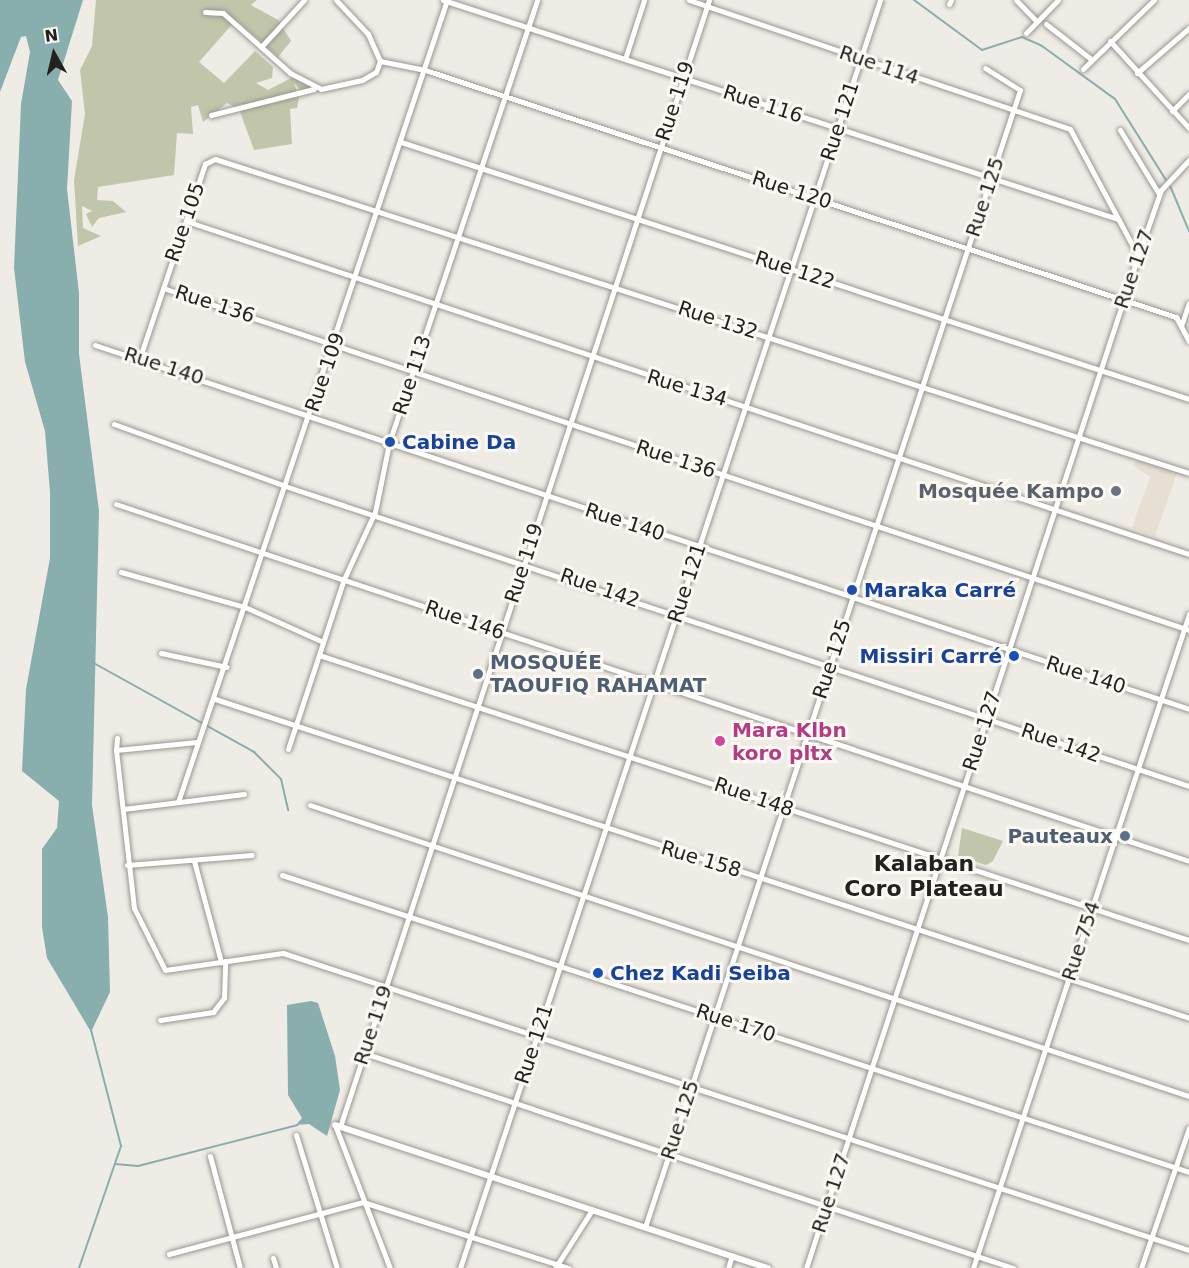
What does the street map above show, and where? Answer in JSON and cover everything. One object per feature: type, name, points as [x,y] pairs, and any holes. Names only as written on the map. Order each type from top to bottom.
[{"type":"street","points":[[261,47],[304,0]]},
{"type":"street","points":[[211,115],[314,89],[362,80],[376,72],[380,61],[368,34],[336,0]]},
{"type":"street","name":"Rue 116","points":[[446,0],[1118,219]]},
{"type":"street","name":"Rue 109","points":[[178,802],[197,742],[227,667],[285,486],[311,417],[446,0]]},
{"type":"street","name":"Rue 113","points":[[288,749],[344,579],[375,512],[389,443],[537,0]]},
{"type":"street","points":[[625,59],[644,0]]},
{"type":"street","name":"Rue 114","points":[[689,0],[708,3],[1070,129],[1118,219]]},
{"type":"street","name":"Rue 121","points":[[460,1268],[880,0]]},
{"type":"street","points":[[1016,0],[1035,21]]},
{"type":"street","points":[[1026,33],[1035,21],[1058,0]]},
{"type":"street","points":[[1083,69],[1154,0]]},
{"type":"street","name":"Rue 119","points":[[337,1126],[386,986],[708,3]]},
{"type":"street","points":[[205,12],[223,13],[314,89]]},
{"type":"street","points":[[1046,24],[1091,59]]},
{"type":"street","points":[[1137,74],[1189,28]]},
{"type":"street","points":[[1110,41],[1137,74],[1189,128]]},
{"type":"street","name":"Rue 120","points":[[380,61],[425,70],[1176,317],[1189,341]]},
{"type":"street","name":"Rue 125","points":[[645,1227],[1020,90],[985,68]]},
{"type":"street","points":[[1172,111],[1189,94]]},
{"type":"street","points":[[1119,130],[1159,194]]},
{"type":"street","name":"Rue 122","points":[[401,142],[482,166],[1189,399]]},
{"type":"street","name":"Rue 105","points":[[140,357],[205,164],[215,159],[248,167]]},
{"type":"street","name":"Rue 127","points":[[806,1268],[1159,194],[1189,160]]},
{"type":"street","name":"Rue 132","points":[[248,167],[1189,473]]},
{"type":"street","points":[[1118,219],[1138,256]]},
{"type":"street","name":"Rue 134","points":[[186,221],[436,302],[591,358],[1189,554]]},
{"type":"street","name":"Rue 136","points":[[163,288],[414,369],[570,424],[1186,630]]},
{"type":"street","points":[[1181,327],[1189,303]]},
{"type":"street","name":"Rue 140","points":[[95,345],[140,357],[546,496],[853,595],[1189,709]]},
{"type":"street","name":"Rue 142","points":[[114,424],[285,486],[375,512],[1189,786]]},
{"type":"street","name":"Rue 146","points":[[116,504],[502,632],[653,687],[807,735],[1189,861]]},
{"type":"street","points":[[121,572],[245,607],[323,642]]},
{"type":"street","name":"Rue 754","points":[[973,1268],[1161,699],[1186,630],[1189,614]]},
{"type":"street","points":[[161,652],[227,667]]},
{"type":"street","name":"Rue 148","points":[[319,655],[1189,940]]},
{"type":"street","name":"Rue 158","points":[[215,699],[453,781],[1189,1018]]},
{"type":"street","points":[[117,738],[116,750],[127,865],[138,919],[159,965],[171,970],[283,953],[1189,1250]]},
{"type":"street","points":[[116,750],[197,742]]},
{"type":"street","points":[[123,809],[244,794]]},
{"type":"street","points":[[310,806],[894,999],[1046,1046],[1189,1096]]},
{"type":"street","points":[[127,865],[252,855]]},
{"type":"street","points":[[160,1020],[213,1012],[224,998],[223,962],[194,861]]},
{"type":"street","name":"Rue 170","points":[[282,875],[1024,1115],[1189,1172]]},
{"type":"street","points":[[363,1053],[1013,1268]]},
{"type":"street","points":[[337,1126],[768,1268]]},
{"type":"street","points":[[337,1126],[363,1202],[390,1268]]},
{"type":"street","points":[[1142,1268],[1189,1128]]},
{"type":"street","points":[[296,1135],[337,1268]]},
{"type":"street","points":[[210,1156],[240,1268]]},
{"type":"street","points":[[169,1254],[363,1202],[557,1266],[570,1268]]},
{"type":"street","points":[[557,1266],[592,1210]]},
{"type":"street","points":[[728,1268],[732,1256]]},
{"type":"street","points":[[273,1258],[276,1268]]},
{"type":"shaded area","points":[[1136,460],[1177,473],[1155,536],[1132,528],[1150,477],[1134,466]]},
{"type":"green space","points":[[96,0],[257,0],[251,5],[278,20],[291,41],[278,57],[236,20],[199,62],[224,83],[255,51],[273,67],[272,78],[256,83],[268,90],[297,75],[314,91],[301,91],[294,83],[299,97],[297,108],[290,109],[292,144],[254,150],[239,109],[227,103],[203,122],[198,105],[191,107],[193,134],[177,133],[174,175],[98,187],[97,200],[113,201],[126,212],[99,218],[92,227],[86,214],[92,211],[82,206],[83,228],[101,236],[78,246],[74,180],[85,114],[80,70],[92,46]]},
{"type":"green space","points":[[962,828],[1003,841],[993,861],[986,865],[958,856]]},
{"type":"water","points":[[0,0],[83,0],[58,80],[72,101],[67,189],[79,293],[79,354],[99,511],[92,805],[108,917],[110,992],[91,1032],[47,958],[42,927],[42,849],[57,828],[59,801],[22,771],[26,689],[50,558],[50,492],[45,431],[25,362],[14,268],[21,104],[30,52],[26,36],[21,37],[0,92]]},
{"type":"water","points":[[311,1001],[318,1003],[335,1056],[340,1090],[327,1136],[309,1124],[296,1125],[302,1118],[288,1095],[287,1005]]},
{"type":"waterway","points":[[914,0],[982,50],[1022,37],[1042,46],[1115,99],[1171,188],[1189,231]]},
{"type":"waterway","points":[[90,661],[254,752],[281,779],[288,810]]},
{"type":"waterway","points":[[79,1268],[121,1146],[91,1030]]},
{"type":"waterway","points":[[115,1164],[138,1166],[298,1125]]},
{"type":"place","name":"Cabine Da","points":[[390,442]]},
{"type":"place","name":"Mosquée Kampo","points":[[1116,491]]},
{"type":"place","name":"Maraka Carré","points":[[852,590]]},
{"type":"place","name":"Missiri Carré","points":[[1014,656]]},
{"type":"place","name":"MOSQUÉE TAOUFIQ RAHAMAT","points":[[478,674]]},
{"type":"place","name":"Mara Klbn koro pltx","points":[[720,741]]},
{"type":"place","name":"Pauteaux","points":[[1125,836]]},
{"type":"place","name":"Chez Kadi Seiba","points":[[598,973]]},
{"type":"district","name":"Kalaban Coro Plateau","points":[[924,876]]}]
